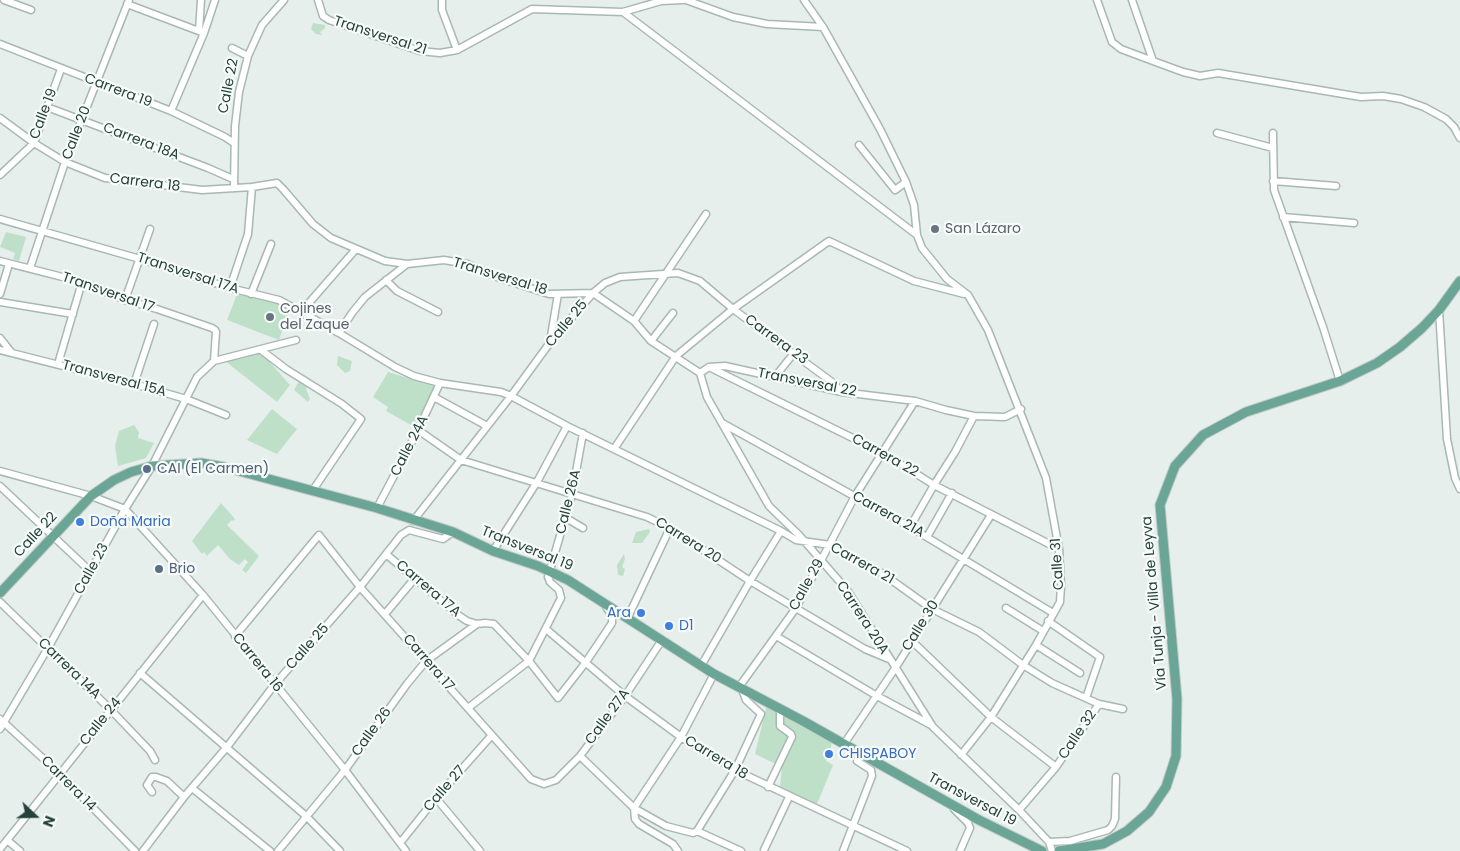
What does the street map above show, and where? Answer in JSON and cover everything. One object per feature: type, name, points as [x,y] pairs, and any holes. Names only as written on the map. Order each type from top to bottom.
[{"type":"main road","name":"Vía Tunja - Villa de Leyva","points":[[1059,851],[1103,844],[1128,831],[1150,812],[1166,786],[1176,756],[1176,699],[1160,505],[1175,466],[1203,435],[1246,412],[1340,381],[1377,363],[1422,328],[1439,310],[1460,281]]},
{"type":"main road","name":"Transversal 19","points":[[152,466],[201,463],[224,467],[313,490],[453,532],[493,551],[550,571],[601,600],[714,674],[780,708],[948,804],[1048,848]]},
{"type":"main road","name":"Calle 22","points":[[0,593],[91,496],[114,480],[131,472],[152,466]]},
{"type":"street","points":[[4,0],[22,3],[31,10]]},
{"type":"street","points":[[201,0],[202,32]]},
{"type":"street","points":[[171,111],[215,0]]},
{"type":"street","name":"Calle 22","points":[[234,188],[234,143],[240,92],[248,56],[262,25],[284,0]]},
{"type":"street","name":"Transversal 21","points":[[318,0],[322,16],[329,20],[420,50],[440,53],[457,50],[532,9],[623,12],[661,1],[683,0]]},
{"type":"street","points":[[442,0],[442,10],[457,50]]},
{"type":"street","points":[[686,0],[733,17],[767,24],[823,27]]},
{"type":"street","points":[[804,0],[823,27],[880,129],[906,182],[914,205],[917,235],[922,248],[947,279],[968,295]]},
{"type":"street","points":[[1097,0],[1112,42],[1121,49],[1153,62],[1200,76],[1218,73],[1361,97],[1383,96],[1401,99],[1424,107],[1446,119],[1454,127],[1460,138]]},
{"type":"street","points":[[1132,0],[1153,62]]},
{"type":"street","points":[[128,2],[202,32]]},
{"type":"street","name":"Calle 20","points":[[30,268],[65,162],[128,2]]},
{"type":"street","points":[[623,12],[917,235]]},
{"type":"street","name":"Carrera 19","points":[[0,44],[171,111],[234,143]]},
{"type":"street","points":[[232,48],[248,56]]},
{"type":"street","name":"Calle 19","points":[[0,175],[34,143],[61,69]]},
{"type":"street","name":"Carrera 18A","points":[[48,107],[233,179]]},
{"type":"street","name":"Carrera 18","points":[[0,118],[34,143],[65,162],[105,178],[202,190],[252,187],[277,183]]},
{"type":"street","points":[[1216,133],[1273,148]]},
{"type":"street","points":[[1273,133],[1274,190],[1323,327],[1340,381]]},
{"type":"street","points":[[859,145],[895,190],[906,182]]},
{"type":"street","points":[[1273,182],[1336,186]]},
{"type":"street","name":"Transversal 18","points":[[277,183],[313,224],[331,238],[385,261],[406,264],[444,260],[467,264],[502,279],[548,294],[593,293]]},
{"type":"street","points":[[230,288],[248,234],[252,187]]},
{"type":"street","points":[[634,321],[706,214]]},
{"type":"street","points":[[1283,217],[1354,223]]},
{"type":"street","name":"Transversal 17A","points":[[0,219],[140,258],[230,288],[279,300],[395,367],[414,376],[440,383]]},
{"type":"street","points":[[125,300],[150,229]]},
{"type":"street","points":[[614,449],[676,356],[733,309],[829,242],[914,282],[968,295]]},
{"type":"street","points":[[251,294],[271,244]]},
{"type":"street","points":[[301,312],[356,249]]},
{"type":"street","name":"Transversal 17","points":[[0,261],[82,282],[125,300],[157,309],[215,330],[214,361]]},
{"type":"street","points":[[0,294],[9,264]]},
{"type":"street","points":[[339,333],[365,297],[406,264]]},
{"type":"street","name":"Calle 25","points":[[413,521],[462,460],[549,344],[593,293],[605,283],[620,277],[666,273]]},
{"type":"street","name":"Carrera 23","points":[[666,273],[678,274],[700,282],[733,309],[832,382],[842,392]]},
{"type":"street","points":[[386,280],[397,290],[438,312]]},
{"type":"street","points":[[58,364],[82,282]]},
{"type":"street","points":[[593,293],[634,321],[651,341],[700,373],[709,367]]},
{"type":"street","points":[[549,344],[558,294]]},
{"type":"street","name":"Calle 31","points":[[961,755],[991,717],[1036,645],[1060,602],[1061,586],[1059,549],[1046,478],[1021,409],[988,330],[968,295]]},
{"type":"street","points":[[0,302],[73,314]]},
{"type":"street","points":[[1439,310],[1447,438],[1460,488]]},
{"type":"street","points":[[651,341],[673,312]]},
{"type":"street","points":[[134,384],[154,324]]},
{"type":"street","points":[[0,338],[12,353]]},
{"type":"street","points":[[214,361],[296,340]]},
{"type":"street","name":"Transversal 15A","points":[[0,350],[134,384],[186,399],[226,415]]},
{"type":"street","points":[[261,350],[286,369],[342,404],[361,419],[313,490]]},
{"type":"street","points":[[774,378],[794,353]]},
{"type":"street","name":"Calle 23","points":[[1,724],[48,648],[125,509],[152,466],[197,377],[214,361]]},
{"type":"street","name":"Transversal 22","points":[[709,367],[725,366],[842,392],[915,401]]},
{"type":"street","name":"Carrera 22","points":[[709,367],[883,452],[934,485],[1059,549]]},
{"type":"street","name":"Carrera 20A","points":[[700,373],[707,397],[769,506],[804,541],[847,590],[889,660],[896,667],[933,727],[1019,810],[1048,848]]},
{"type":"street","name":"Carrera 21","points":[[440,383],[501,392],[511,396],[567,426],[796,540],[830,545],[883,574],[932,609],[978,632],[1023,665],[1052,683],[1099,704],[1122,709]]},
{"type":"street","name":"Calle 24A","points":[[377,508],[418,430],[440,383]]},
{"type":"street","points":[[434,397],[487,426]]},
{"type":"street","points":[[915,401],[974,416],[1005,416],[1021,409]]},
{"type":"street","name":"Calle 29","points":[[741,688],[796,608],[855,496],[915,401]]},
{"type":"street","points":[[910,527],[955,452],[974,416]]},
{"type":"street","name":"Carrera 21A","points":[[720,422],[910,527],[1053,613]]},
{"type":"street","points":[[493,551],[537,482],[567,426]]},
{"type":"street","name":"Carrera 20","points":[[418,430],[462,460],[647,517],[670,528],[750,581],[864,649],[889,660]]},
{"type":"street","name":"Calle 26A","points":[[550,571],[572,494],[584,434]]},
{"type":"street","name":"Carrera 16","points":[[0,471],[91,496],[125,509],[203,595],[345,770],[406,851]]},
{"type":"street","points":[[0,486],[90,571]]},
{"type":"street","points":[[927,537],[952,493]]},
{"type":"street","name":"Calle 30","points":[[844,744],[896,667],[991,515]]},
{"type":"street","points":[[566,518],[583,528]]},
{"type":"street","points":[[628,617],[670,528]]},
{"type":"street","name":"Calle 25","points":[[143,851],[275,684],[360,587],[401,535],[409,530],[443,539],[453,532]]},
{"type":"street","points":[[701,666],[781,531]]},
{"type":"street","name":"Carrera 17","points":[[236,636],[319,535],[360,587],[531,779],[544,784]]},
{"type":"street","name":"Carrera 17A","points":[[386,554],[467,621],[477,624],[494,624],[529,660],[558,698],[586,662]]},
{"type":"street","points":[[468,708],[529,660],[546,629],[561,594],[550,582],[548,577],[550,571]]},
{"type":"street","points":[[385,614],[415,578]]},
{"type":"street","name":"Calle 24","points":[[0,849],[203,595]]},
{"type":"street","points":[[586,662],[612,623],[612,616],[601,600]]},
{"type":"street","name":"Carrera 14A","points":[[0,602],[110,710],[150,751],[155,760]]},
{"type":"street","points":[[1006,608],[1043,631]]},
{"type":"street","points":[[1048,621],[1100,657],[1086,698]]},
{"type":"street","name":"Calle 26","points":[[278,851],[345,770],[407,684],[426,661],[477,624]]},
{"type":"street","name":"Carrera 18","points":[[546,629],[625,696],[681,737],[734,770],[852,826],[891,848],[907,851]]},
{"type":"street","points":[[776,636],[933,727]]},
{"type":"street","name":"Calle 27A","points":[[544,784],[556,780],[580,756],[625,696],[662,640]]},
{"type":"street","points":[[912,641],[991,717],[1056,767]]},
{"type":"street","points":[[1036,645],[1080,673]]},
{"type":"street","points":[[140,673],[306,816],[340,851]]},
{"type":"street","points":[[678,851],[673,844],[639,824],[635,820],[634,808],[681,737],[714,674]]},
{"type":"street","points":[[695,832],[734,770],[761,714],[746,700],[741,688]]},
{"type":"street","name":"Calle 32","points":[[1019,810],[1056,767],[1099,704]]},
{"type":"street","points":[[768,787],[792,737],[791,734],[780,726],[780,708]]},
{"type":"street","name":"Carrera 14","points":[[1,724],[60,774],[135,851]]},
{"type":"street","name":"Calle 27","points":[[400,843],[436,798],[492,735]]},
{"type":"street","points":[[843,851],[872,773],[871,770],[858,761],[859,752]]},
{"type":"street","points":[[580,756],[634,808],[666,826],[695,832],[741,851]]},
{"type":"street","points":[[152,792],[148,785],[152,777],[156,777],[167,781],[184,797]]},
{"type":"street","points":[[1048,848],[1108,830],[1112,826],[1115,819],[1116,777]]},
{"type":"street","points":[[192,788],[270,851]]},
{"type":"street","points":[[764,850],[789,797]]},
{"type":"street","points":[[436,798],[480,851]]},
{"type":"street","points":[[948,804],[968,823],[970,828],[960,851]]},
{"type":"street","points":[[7,840],[20,851]]},
{"type":"green space","points":[[313,23],[325,25],[325,28],[320,32],[322,35],[316,34],[311,29]]},
{"type":"green space","points":[[6,232],[26,237],[19,261],[13,259],[15,253],[0,247]]},
{"type":"green space","points":[[239,289],[291,305],[279,340],[227,320]]},
{"type":"green space","points":[[262,353],[290,385],[277,402],[225,361]]},
{"type":"green space","points":[[338,356],[352,361],[350,371],[345,373],[337,365]]},
{"type":"green space","points":[[388,372],[438,387],[418,429],[386,411],[388,407],[373,397]]},
{"type":"green space","points":[[299,381],[308,386],[306,389],[310,399],[308,402],[294,390]]},
{"type":"green space","points":[[272,409],[297,429],[277,454],[247,440]]},
{"type":"green space","points":[[134,425],[139,432],[138,438],[154,443],[146,458],[118,466],[115,446],[119,431]]},
{"type":"green space","points":[[221,503],[235,519],[227,525],[259,556],[246,573],[242,570],[248,562],[245,559],[239,565],[230,559],[218,545],[207,556],[204,552],[202,554],[192,541]]},
{"type":"green space","points":[[649,529],[650,532],[642,543],[632,543],[636,532]]},
{"type":"green space","points":[[624,554],[625,559],[622,567],[625,569],[623,576],[618,575],[617,565]]},
{"type":"green space","points":[[768,700],[832,736],[831,748],[826,761],[833,765],[817,804],[780,788],[782,767],[755,754]]},
{"type":"place","name":"San Lázaro","points":[[935,229]]},
{"type":"place","name":"Cojines del Zaque","points":[[270,317]]},
{"type":"place","name":"CAI (El Carmen)","points":[[147,469]]},
{"type":"place","name":"Doña Maria","points":[[80,522]]},
{"type":"place","name":"Brio","points":[[159,569]]},
{"type":"place","name":"Ara","points":[[641,613]]},
{"type":"place","name":"D1","points":[[669,626]]},
{"type":"place","name":"CHISPABOY","points":[[829,754]]}]
